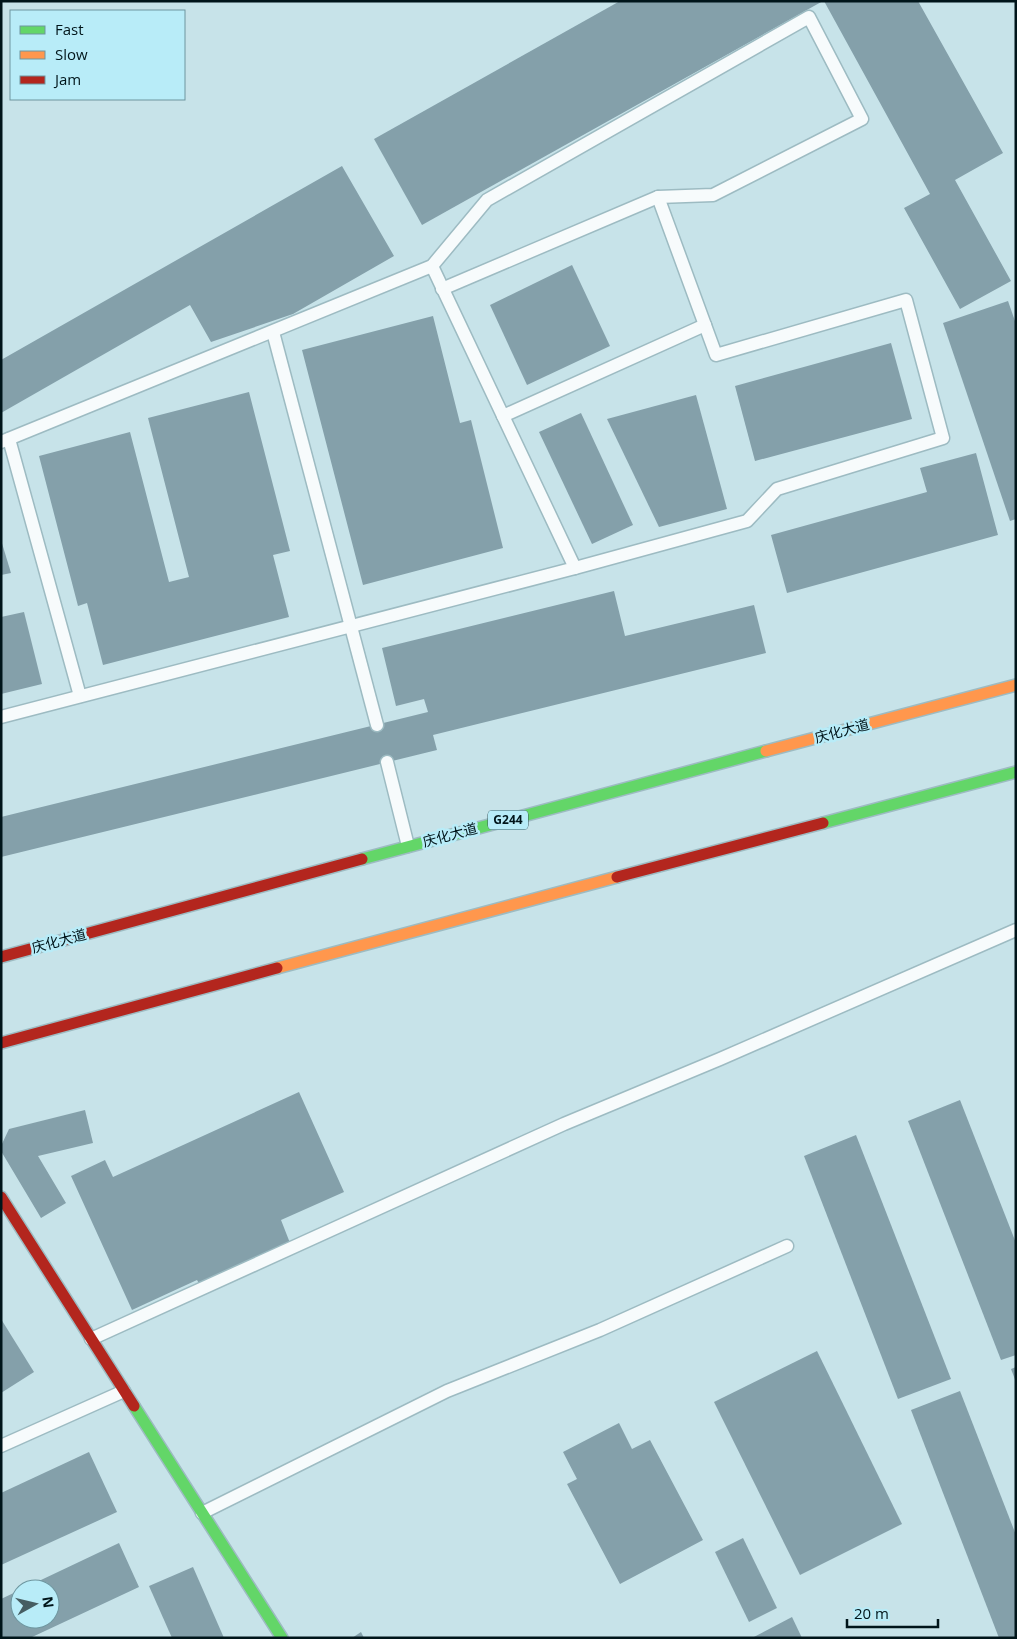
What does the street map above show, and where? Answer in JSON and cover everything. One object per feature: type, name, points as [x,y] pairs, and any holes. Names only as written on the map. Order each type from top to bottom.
[{"type":"main road","name":"庆化大道","points":[[1,957],[408,846],[1016,685]]},
{"type":"main road","points":[[1,1043],[1016,772]]},
{"type":"main road","points":[[1,1197],[282,1638]]},
{"type":"lane","points":[[80,696],[5,441],[432,266],[487,200],[809,16],[862,119],[714,194],[658,197],[442,289]]},
{"type":"lane","points":[[1,717],[575,568],[747,521],[777,489],[943,438],[906,300],[716,356],[658,197]]},
{"type":"lane","points":[[432,266],[575,568]]},
{"type":"lane","points":[[503,416],[705,325]]},
{"type":"lane","points":[[273,332],[377,725]]},
{"type":"lane","points":[[387,762],[408,846]]},
{"type":"lane","points":[[91,1339],[564,1124],[720,1059],[1016,930]]},
{"type":"lane","points":[[202,1513],[447,1391],[600,1330],[787,1246]]},
{"type":"lane","points":[[1,1446],[124,1391]]},
{"type":"building","points":[[620,1],[823,1],[422,225],[374,139]]},
{"type":"building","points":[[824,1],[918,1],[1003,153],[955,180],[1011,281],[960,309],[904,208],[930,194]]},
{"type":"building","points":[[342,166],[394,256],[293,314],[211,342],[190,305],[1,413],[1,360]]},
{"type":"building","points":[[572,265],[610,346],[527,385],[490,305]]},
{"type":"building","points":[[1008,301],[1016,324],[1016,519],[1010,521],[943,323]]},
{"type":"building","points":[[433,316],[460,423],[471,420],[503,548],[363,585],[302,350]]},
{"type":"building","points":[[891,343],[912,419],[755,461],[735,386]]},
{"type":"building","points":[[249,392],[290,551],[273,555],[289,617],[103,665],[87,603],[78,606],[39,456],[130,432],[169,582],[189,577],[148,418]]},
{"type":"building","points":[[696,395],[727,509],[659,527],[607,419]]},
{"type":"building","points":[[581,413],[633,525],[592,544],[539,432]]},
{"type":"building","points":[[976,453],[998,535],[787,593],[771,535],[927,492],[920,468]]},
{"type":"building","points":[[1,540],[11,573],[1,575]]},
{"type":"building","points":[[614,591],[625,636],[754,605],[766,653],[433,735],[437,750],[1,857],[1,817],[428,712],[424,699],[396,706],[382,648]]},
{"type":"building","points":[[24,612],[42,684],[1,694],[1,617]]},
{"type":"building","points":[[299,1092],[344,1192],[281,1220],[290,1243],[200,1285],[197,1280],[132,1310],[71,1176],[105,1160],[113,1177]]},
{"type":"building","points":[[960,1100],[1016,1243],[1016,1355],[1001,1360],[908,1121]]},
{"type":"building","points":[[85,1110],[93,1143],[38,1156],[66,1203],[41,1218],[1,1151],[1,1146],[9,1129]]},
{"type":"building","points":[[856,1135],[951,1379],[898,1399],[804,1156]]},
{"type":"building","points":[[1,1319],[34,1372],[1,1393]]},
{"type":"building","points":[[817,1351],[902,1524],[800,1575],[714,1402]]},
{"type":"building","points":[[1016,1367],[1016,1382],[1011,1369]]},
{"type":"building","points":[[960,1391],[1016,1535],[1016,1638],[999,1638],[911,1410]]},
{"type":"building","points":[[619,1423],[632,1449],[650,1440],[703,1540],[620,1584],[567,1484],[577,1479],[563,1452]]},
{"type":"building","points":[[89,1452],[117,1512],[1,1565],[1,1493]]},
{"type":"building","points":[[743,1538],[777,1608],[749,1622],[715,1552]]},
{"type":"building","points":[[119,1543],[139,1587],[60,1624],[60,1579],[43,1579]]},
{"type":"building","points":[[193,1567],[224,1638],[172,1638],[149,1586]]},
{"type":"building","points":[[10,1595],[10,1629],[49,1629],[30,1638],[1,1638],[1,1599]]},
{"type":"building","points":[[792,1617],[802,1638],[752,1638]]},
{"type":"building","points":[[361,1632],[364,1638],[352,1638]]},
{"type":"traffic: fast","points":[[362,859],[766,751]]},
{"type":"traffic: fast","points":[[823,823],[1016,772]]},
{"type":"traffic: fast","points":[[134,1406],[282,1638]]},
{"type":"traffic: slow","points":[[766,751],[1016,685]]},
{"type":"traffic: slow","points":[[277,968],[617,877]]},
{"type":"traffic: jam","points":[[617,877],[823,823]]},
{"type":"traffic: jam","points":[[1,957],[362,859]]},
{"type":"traffic: jam","points":[[1,1043],[277,968]]},
{"type":"traffic: jam","points":[[1,1197],[134,1406]]}]
